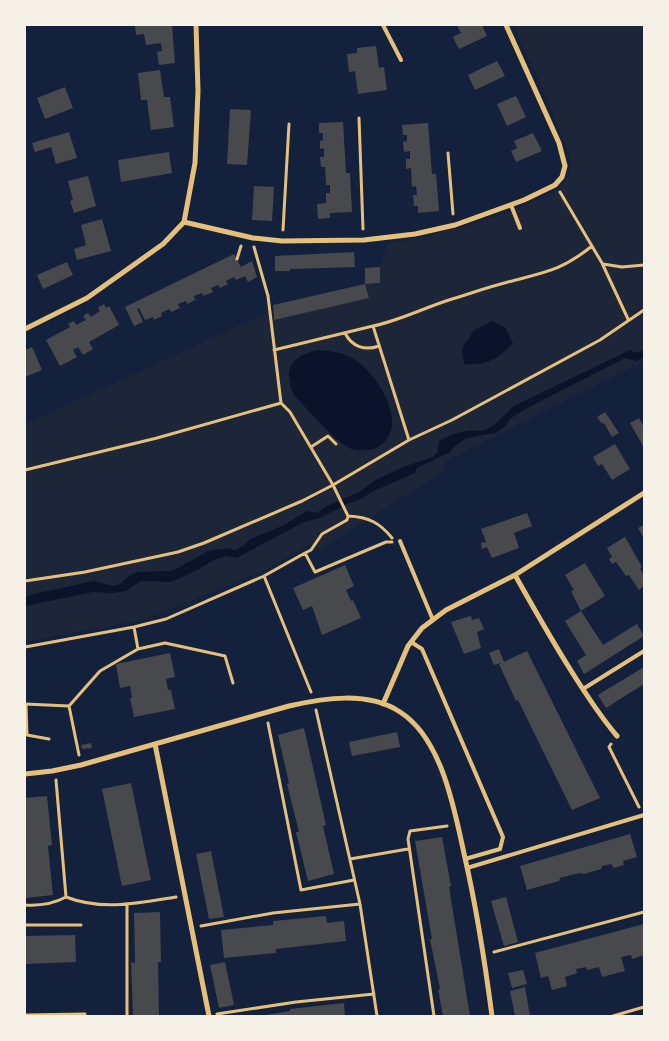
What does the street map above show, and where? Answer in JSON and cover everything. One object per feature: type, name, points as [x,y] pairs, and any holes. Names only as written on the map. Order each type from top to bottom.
[{"type":"street","points":[[25,329],[86,298],[163,244],[184,222],[194,163],[198,91],[196,25]]},
{"type":"street","points":[[184,222],[252,238],[282,241],[364,240],[415,234],[455,226],[511,205],[555,185],[562,177],[565,166],[558,143],[506,25]]},
{"type":"street","points":[[383,704],[408,646],[422,628],[446,610],[515,575],[644,493]]},
{"type":"street","points":[[515,575],[550,637],[601,718],[617,736]]},
{"type":"street","points":[[25,774],[81,765],[313,700],[330,698],[349,699],[383,704],[400,712],[427,742],[446,781],[458,825],[484,954],[492,1016]]},
{"type":"street","points":[[155,744],[209,1016]]},
{"type":"lane","points":[[383,25],[401,60]]},
{"type":"lane","points":[[511,205],[520,228]]},
{"type":"lane","points":[[400,541],[433,620]]},
{"type":"lane","points":[[411,642],[422,649],[503,838],[500,849],[465,860]]},
{"type":"lane","points":[[583,689],[644,651]]},
{"type":"lane","points":[[467,868],[644,815]]},
{"type":"path","points":[[359,118],[364,240]]},
{"type":"path","points":[[282,241],[289,124]]},
{"type":"path","points":[[448,152],[455,226]]},
{"type":"path","points":[[555,185],[566,199],[602,264],[628,319]]},
{"type":"path","points":[[25,647],[134,627],[166,619],[264,576],[311,550],[322,534],[347,520],[348,516],[345,507],[290,412],[281,404],[268,296],[252,238]]},
{"type":"path","points":[[274,350],[390,323],[405,315],[475,291],[559,268],[576,259],[592,246]]},
{"type":"path","points":[[602,264],[622,267],[644,265]]},
{"type":"path","points":[[25,581],[85,572],[178,552],[204,543],[302,501],[333,486],[409,440],[452,420],[600,340],[628,319],[644,310]]},
{"type":"path","points":[[373,326],[409,440]]},
{"type":"path","points":[[345,333],[353,343],[360,347],[368,349],[379,346]]},
{"type":"path","points":[[25,470],[157,438],[281,404]]},
{"type":"path","points":[[311,448],[328,436],[336,444]]},
{"type":"path","points":[[348,516],[377,522],[389,533],[391,538],[400,541]]},
{"type":"path","points":[[306,553],[315,572],[386,542],[400,541]]},
{"type":"path","points":[[264,576],[310,688],[360,904],[376,1016]]},
{"type":"path","points":[[134,627],[138,649]]},
{"type":"path","points":[[49,739],[27,735],[26,705],[69,706],[100,671],[138,649],[165,643],[225,656],[233,682]]},
{"type":"path","points":[[69,706],[81,765]]},
{"type":"path","points":[[266,712],[301,890],[354,880]]},
{"type":"path","points":[[617,736],[609,747],[644,815]]},
{"type":"path","points":[[52,771],[57,782],[66,897]]},
{"type":"path","points":[[434,1016],[408,839],[410,831],[458,825]]},
{"type":"path","points":[[350,859],[408,849]]},
{"type":"path","points":[[66,897],[79,902],[127,905],[184,896]]},
{"type":"path","points":[[25,905],[39,906],[57,902],[66,897]]},
{"type":"path","points":[[191,928],[273,913],[360,904]]},
{"type":"path","points":[[127,905],[127,1016]]},
{"type":"path","points":[[484,954],[644,912]]},
{"type":"path","points":[[25,925],[80,925]]},
{"type":"path","points":[[209,1016],[296,1002],[374,994]]},
{"type":"path","points":[[613,1016],[644,1007]]},
{"type":"path","points":[[25,1015],[85,1014]]},
{"type":"shaded area","points":[[513,25],[644,25],[644,361],[444,462],[447,469],[320,550],[310,544],[265,570],[146,619],[25,642],[25,424],[271,311],[273,320],[368,298],[365,284],[380,283],[380,267],[387,244],[433,235],[472,224],[515,210],[558,190],[568,177],[571,162],[569,153],[539,80]]},
{"type":"shaded area","points":[[492,321],[505,327],[513,343],[492,360],[479,364],[464,364],[462,349],[474,330]]},
{"type":"shaded area","points":[[318,350],[337,352],[351,357],[371,374],[385,395],[390,407],[391,429],[387,439],[374,449],[356,450],[349,448],[328,431],[294,395],[289,370],[296,360]]},
{"type":"shaded area","points":[[630,350],[637,353],[644,350],[644,358],[636,361],[625,358],[531,406],[511,418],[496,433],[466,438],[450,452],[417,468],[415,473],[320,518],[304,522],[236,558],[226,556],[216,559],[172,582],[141,581],[126,591],[113,593],[93,592],[25,606],[25,597],[34,594],[94,581],[113,586],[120,584],[137,572],[171,571],[208,551],[227,548],[235,550],[243,546],[250,539],[282,526],[307,511],[317,513],[325,507],[359,492],[376,480],[403,467],[433,457],[437,453],[439,441],[461,432],[489,428],[497,423],[514,406]]},
{"type":"building","points":[[135,25],[172,25],[175,63],[159,65],[157,52],[162,51],[161,43],[146,45],[144,34],[136,35]]},
{"type":"building","points":[[457,25],[482,25],[487,36],[459,49],[453,37],[461,33]]},
{"type":"building","points":[[376,46],[379,68],[384,67],[387,90],[358,94],[355,71],[349,72],[347,54],[357,53],[357,48]]},
{"type":"building","points":[[497,61],[505,76],[475,90],[468,75]]},
{"type":"building","points":[[160,70],[164,97],[170,97],[174,127],[151,130],[147,100],[141,100],[138,73]]},
{"type":"building","points":[[65,87],[73,108],[45,119],[37,98]]},
{"type":"building","points":[[516,96],[526,117],[507,126],[497,104]]},
{"type":"building","points":[[230,109],[251,110],[247,165],[227,164]]},
{"type":"building","points":[[343,122],[346,173],[350,173],[352,212],[330,213],[330,218],[318,219],[317,204],[326,203],[326,193],[330,193],[330,185],[326,185],[325,167],[321,167],[320,157],[324,157],[324,148],[320,149],[323,133],[319,133],[319,123]]},
{"type":"building","points":[[428,123],[432,174],[436,174],[439,211],[418,213],[418,206],[414,206],[413,195],[417,195],[416,186],[412,187],[411,168],[406,169],[406,159],[410,159],[410,151],[404,152],[403,142],[407,141],[407,135],[403,135],[402,125]]},
{"type":"building","points":[[69,132],[77,158],[56,164],[51,147],[35,152],[32,143]]},
{"type":"building","points":[[533,133],[542,151],[516,162],[511,151],[517,148],[514,141]]},
{"type":"building","points":[[169,152],[172,173],[121,182],[118,160]]},
{"type":"building","points":[[88,176],[96,206],[74,213],[70,201],[73,200],[68,181]]},
{"type":"building","points":[[254,186],[274,187],[272,221],[252,220]]},
{"type":"building","points":[[102,219],[111,251],[77,260],[74,249],[86,245],[81,225]]},
{"type":"building","points":[[354,252],[355,267],[275,271],[275,256]]},
{"type":"building","points":[[234,254],[241,267],[252,261],[257,277],[248,282],[245,276],[236,280],[234,277],[226,281],[228,284],[220,288],[218,285],[211,288],[213,292],[203,296],[202,293],[194,296],[195,300],[187,304],[186,301],[178,304],[180,308],[171,312],[169,309],[161,313],[162,316],[154,320],[153,317],[145,320],[139,308],[137,309],[143,322],[134,326],[125,307]]},
{"type":"building","points":[[67,262],[73,275],[43,289],[37,275]]},
{"type":"building","points":[[380,267],[380,283],[365,284],[365,268]]},
{"type":"building","points":[[365,284],[369,298],[274,320],[273,305]]},
{"type":"building","points":[[104,304],[106,308],[109,306],[119,325],[89,342],[93,349],[83,355],[78,347],[73,350],[77,357],[60,366],[46,340],[70,327],[68,324],[74,321],[76,325],[86,320],[83,316],[88,313],[91,317],[100,311],[98,308]]},
{"type":"building","points":[[32,347],[42,370],[25,377],[25,350]]},
{"type":"building","points":[[605,412],[619,433],[612,437],[604,423],[602,424],[597,417]]},
{"type":"building","points":[[639,418],[644,427],[644,448],[630,423]]},
{"type":"building","points":[[615,444],[630,469],[612,480],[602,464],[598,466],[593,457]]},
{"type":"building","points":[[527,513],[532,526],[514,533],[519,548],[492,558],[487,547],[482,549],[481,543],[486,542],[481,529]]},
{"type":"building","points":[[644,525],[644,538],[638,528]]},
{"type":"building","points":[[625,537],[642,567],[640,568],[644,576],[644,586],[639,590],[629,575],[626,576],[616,562],[612,564],[609,559],[612,557],[607,548]]},
{"type":"building","points":[[585,563],[605,596],[581,611],[571,591],[574,590],[565,575]]},
{"type":"building","points":[[345,565],[354,586],[346,590],[361,618],[322,635],[312,606],[303,610],[293,588]]},
{"type":"building","points":[[581,611],[603,645],[637,624],[644,636],[584,674],[577,661],[586,655],[565,621]]},
{"type":"building","points":[[471,616],[472,620],[479,618],[484,629],[477,632],[481,648],[464,654],[451,622]]},
{"type":"building","points":[[499,649],[504,662],[494,665],[489,653]]},
{"type":"building","points":[[527,651],[600,798],[572,810],[499,664]]},
{"type":"building","points":[[170,653],[175,677],[166,679],[168,690],[171,690],[175,709],[134,717],[130,698],[132,698],[130,686],[120,688],[116,664]]},
{"type":"building","points":[[644,667],[644,684],[606,708],[598,695]]},
{"type":"building","points":[[304,728],[326,825],[323,826],[334,874],[308,881],[296,832],[299,832],[287,784],[289,783],[278,735]]},
{"type":"building","points":[[397,732],[400,747],[352,756],[349,742]]},
{"type":"building","points":[[91,743],[92,748],[82,749],[81,745]]},
{"type":"building","points":[[131,783],[151,880],[122,886],[102,789]]},
{"type":"building","points":[[47,796],[52,845],[48,846],[53,895],[26,898],[25,798]]},
{"type":"building","points":[[630,834],[637,857],[623,861],[624,865],[614,868],[611,864],[602,866],[601,869],[560,878],[559,881],[527,890],[520,866]]},
{"type":"building","points":[[442,837],[470,1016],[443,1016],[438,989],[440,989],[430,939],[432,939],[415,841]]},
{"type":"building","points":[[211,851],[224,917],[209,919],[196,854]]},
{"type":"building","points":[[506,897],[518,942],[504,946],[491,901]]},
{"type":"building","points":[[160,912],[161,962],[158,962],[159,1016],[133,1016],[131,962],[135,963],[134,913]]},
{"type":"building","points":[[326,916],[327,923],[344,921],[346,941],[276,949],[276,953],[224,958],[221,930],[273,925],[273,921]]},
{"type":"building","points":[[644,924],[644,955],[632,959],[631,955],[621,957],[625,971],[602,977],[599,967],[587,970],[586,967],[576,969],[577,973],[565,977],[567,986],[552,990],[548,976],[541,978],[535,953]]},
{"type":"building","points":[[75,935],[76,962],[25,964],[25,936]]},
{"type":"building","points":[[225,962],[234,1005],[219,1008],[210,965]]},
{"type":"building","points":[[523,970],[527,984],[512,988],[508,973]]},
{"type":"building","points":[[525,987],[530,1016],[515,1016],[510,991]]},
{"type":"building","points":[[344,1003],[345,1016],[260,1016],[290,1011],[290,1009]]}]
